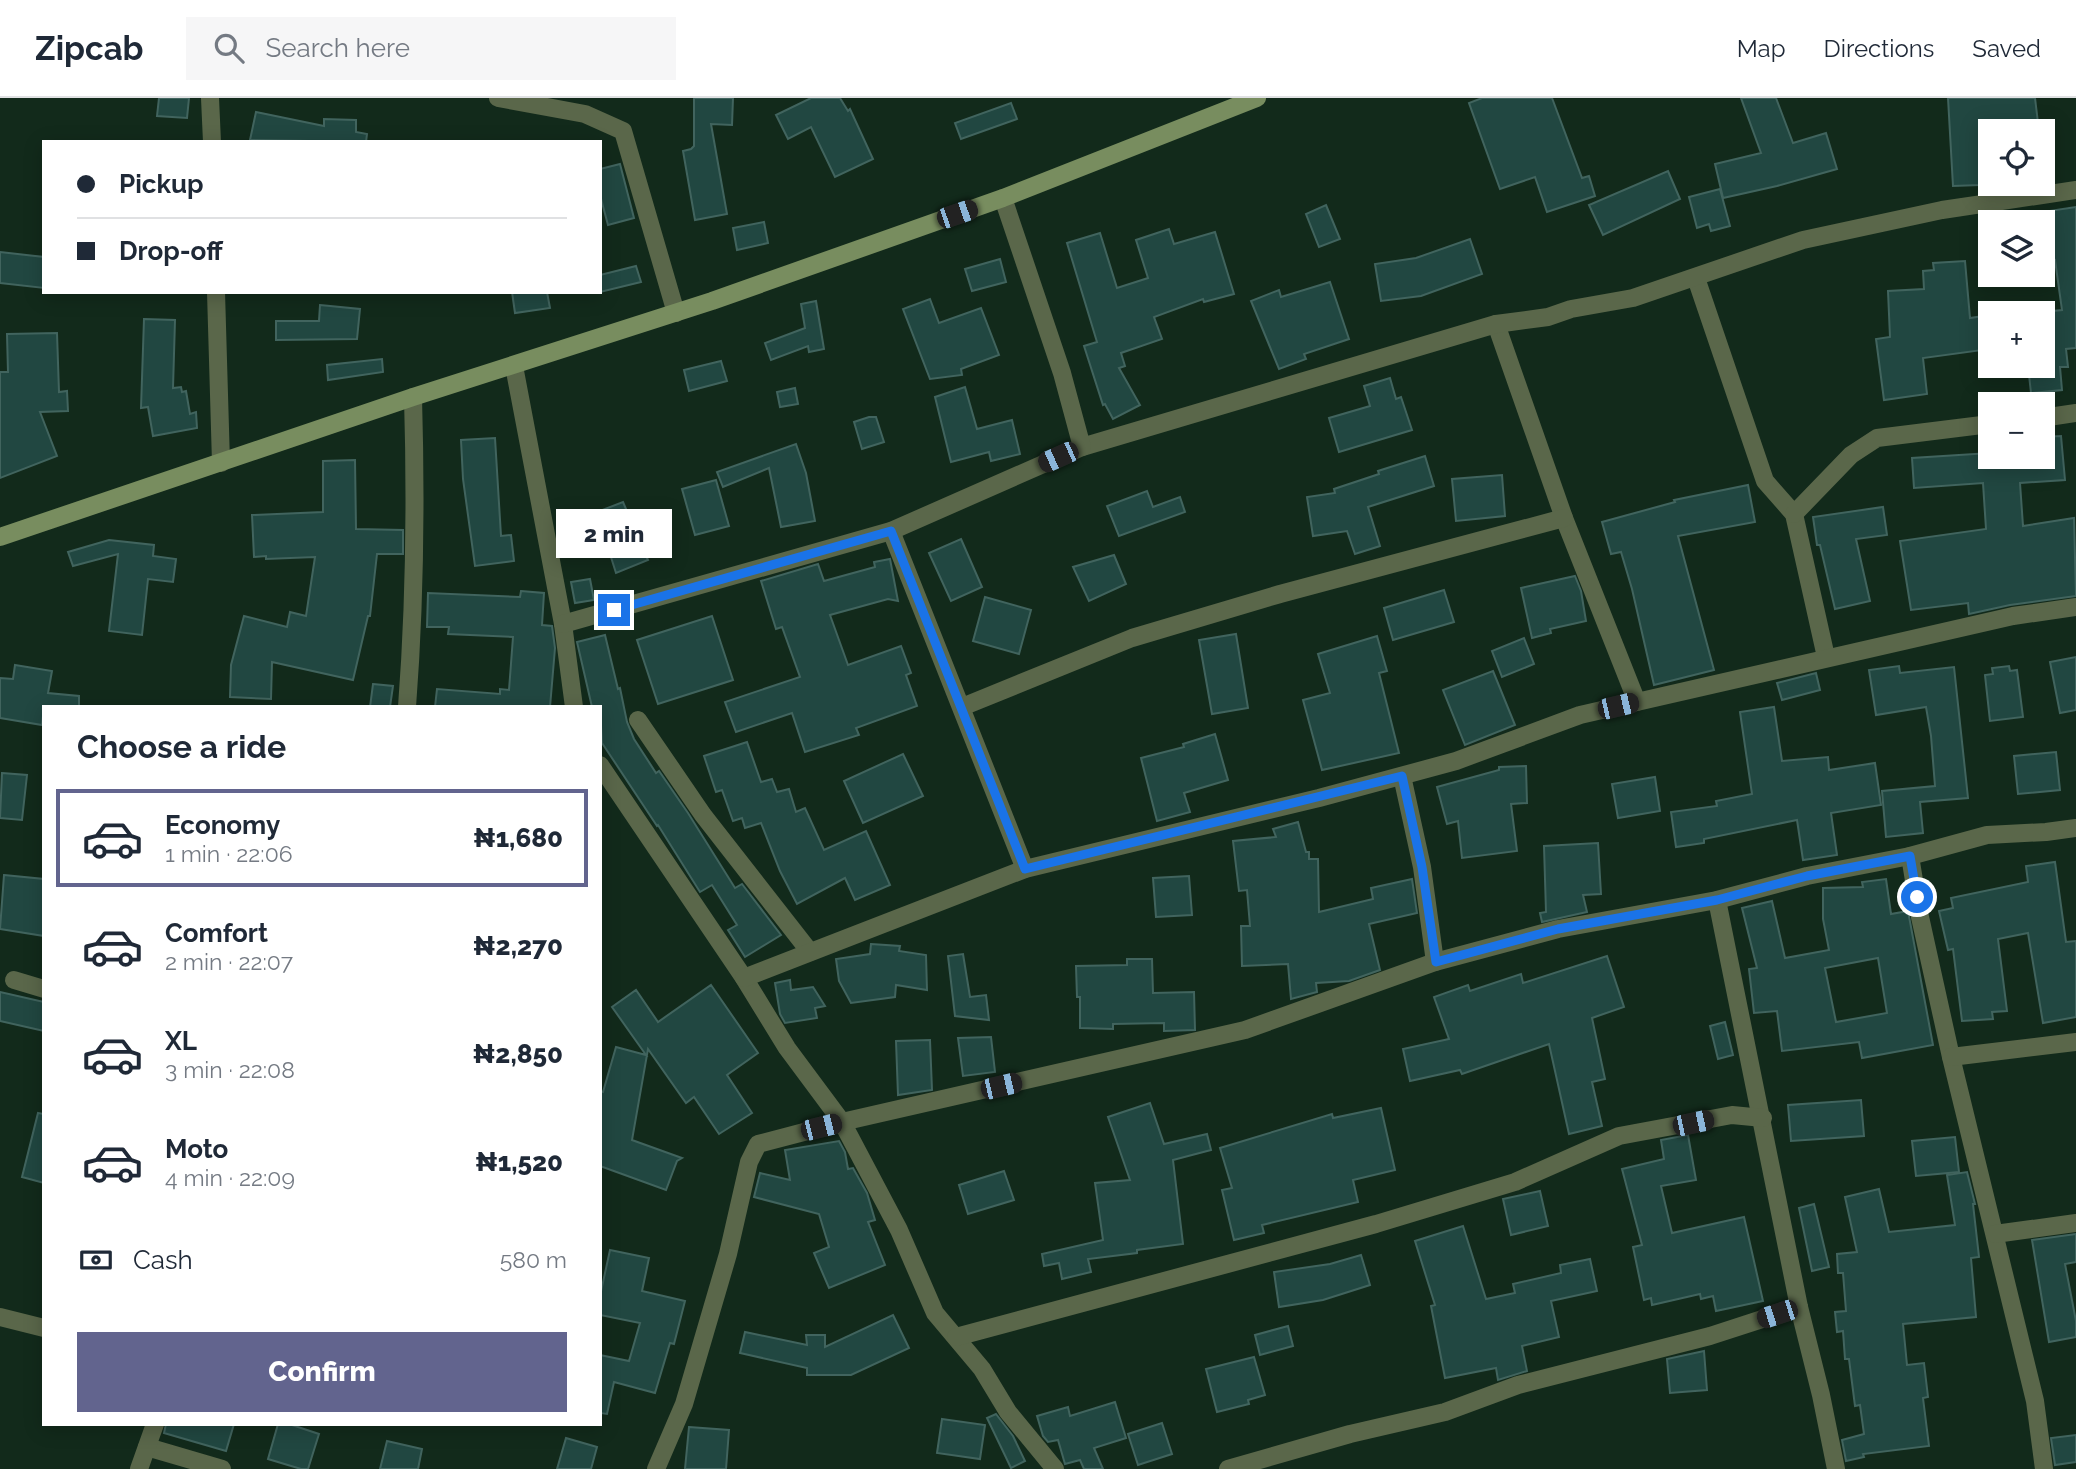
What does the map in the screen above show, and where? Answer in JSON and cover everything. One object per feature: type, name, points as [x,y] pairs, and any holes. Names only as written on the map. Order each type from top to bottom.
[{"type":"street","points":[[210,98],[212,140]]},
{"type":"street","points":[[498,98],[585,114],[624,131],[676,313]]},
{"type":"street","points":[[0,537],[413,397],[676,313],[1003,198],[1256,98]]},
{"type":"street","points":[[564,624],[891,531],[1082,447],[1496,324],[1548,317],[1571,309],[1633,298],[1803,240],[1942,210],[2076,190]]},
{"type":"street","points":[[1003,198],[1062,373],[1082,447]]},
{"type":"street","points":[[1696,278],[1765,481],[1794,514],[1826,657]]},
{"type":"street","points":[[216,294],[221,463]]},
{"type":"street","points":[[1496,324],[1564,518],[1637,702]]},
{"type":"street","points":[[514,366],[564,624],[574,705]]},
{"type":"street","points":[[407,705],[413,627],[416,509],[413,397]]},
{"type":"street","points":[[2055,416],[2076,413]]},
{"type":"street","points":[[1794,514],[1851,455],[1877,438],[1978,425]]},
{"type":"street","points":[[962,707],[1132,638],[1280,594],[1564,518]]},
{"type":"street","points":[[891,531],[1025,869]]},
{"type":"street","points":[[744,978],[1025,869],[1402,776],[1456,761],[1580,715],[2013,616],[2076,607]]},
{"type":"street","points":[[638,720],[703,815],[810,952]]},
{"type":"street","points":[[602,768],[744,978],[787,1048],[842,1122],[899,1230],[935,1314],[982,1369],[1008,1412],[1055,1469]]},
{"type":"street","points":[[1402,776],[1422,867],[1436,962]]},
{"type":"street","points":[[656,1469],[684,1404],[728,1254],[749,1162],[758,1144],[842,1122],[1245,1030],[1436,962],[1558,929],[1717,900],[1807,876],[1910,856],[1987,835],[2076,828]]},
{"type":"street","points":[[1910,856],[1920,917],[1951,1057],[2035,1401],[2044,1469]]},
{"type":"street","points":[[1717,900],[1836,1469]]},
{"type":"street","points":[[14,980],[42,988]]},
{"type":"street","points":[[1951,1057],[2076,1042]]},
{"type":"street","points":[[956,1337],[1336,1235],[1515,1182],[1619,1136],[1732,1115],[1763,1118]]},
{"type":"street","points":[[1996,1234],[2076,1223]]},
{"type":"street","points":[[1228,1469],[1350,1434],[1445,1412],[1518,1385],[1710,1336],[1800,1307]]},
{"type":"street","points":[[0,1317],[42,1328]]},
{"type":"street","points":[[139,1469],[154,1426]]},
{"type":"street","points":[[147,1447],[217,1468]]},
{"type":"building","points":[[159,98],[189,98],[187,118],[157,116]]},
{"type":"building","points":[[694,98],[733,98],[732,125],[711,124],[727,214],[695,220],[683,151],[694,146]]},
{"type":"building","points":[[811,98],[840,98],[848,111],[850,109],[873,159],[835,177],[811,127],[788,139],[776,115]]},
{"type":"building","points":[[1482,98],[1552,98],[1582,178],[1589,176],[1595,196],[1547,212],[1535,177],[1500,189],[1469,103]]},
{"type":"building","points":[[1741,98],[1776,98],[1793,143],[1826,133],[1837,169],[1723,198],[1715,164],[1761,153]]},
{"type":"building","points":[[1948,98],[2035,98],[2038,119],[1978,119],[1978,185],[1953,186]]},
{"type":"building","points":[[1011,103],[1017,119],[961,139],[955,123]]},
{"type":"building","points":[[256,112],[324,126],[324,119],[356,120],[356,132],[367,134],[366,140],[250,140]]},
{"type":"building","points":[[620,164],[634,218],[608,225],[602,202],[602,168]]},
{"type":"building","points":[[1668,171],[1680,199],[1603,235],[1589,205]]},
{"type":"building","points":[[1720,189],[1730,226],[1711,231],[1709,224],[1697,228],[1689,197]]},
{"type":"building","points":[[1326,205],[1340,239],[1319,247],[1306,214]]},
{"type":"building","points":[[2076,207],[2076,348],[2066,349],[2068,367],[2060,367],[2062,390],[2031,392],[2029,378],[2055,378],[2055,311],[2062,310],[2055,260],[2055,210]]},
{"type":"building","points":[[764,222],[768,243],[737,250],[733,228]]},
{"type":"building","points":[[1169,229],[1174,244],[1215,232],[1234,294],[1204,302],[1203,299],[1154,317],[1162,339],[1121,353],[1125,366],[1119,368],[1140,405],[1113,419],[1105,404],[1103,405],[1084,346],[1097,342],[1067,243],[1100,233],[1117,288],[1148,278],[1136,240]]},
{"type":"building","points":[[1470,239],[1482,274],[1421,296],[1381,301],[1375,264],[1416,258]]},
{"type":"building","points":[[0,252],[42,257],[42,288],[0,283]]},
{"type":"building","points":[[1000,259],[1006,282],[972,291],[965,269]]},
{"type":"building","points":[[1965,261],[1970,318],[1978,317],[1978,351],[1923,358],[1927,394],[1884,400],[1876,339],[1890,337],[1888,291],[1924,289],[1923,271],[1934,270],[1933,263]]},
{"type":"building","points":[[636,266],[641,282],[602,292],[602,274]]},
{"type":"building","points":[[1330,282],[1349,339],[1304,354],[1306,359],[1279,369],[1251,301],[1279,290],[1281,297]]},
{"type":"building","points":[[512,294],[547,294],[550,308],[515,313]]},
{"type":"building","points":[[930,299],[939,323],[981,308],[999,355],[961,369],[962,375],[930,379],[903,309]]},
{"type":"building","points":[[816,301],[824,349],[809,352],[808,346],[771,360],[765,343],[805,328],[801,304]]},
{"type":"building","points":[[320,305],[360,309],[357,339],[276,340],[276,321],[319,321]]},
{"type":"building","points":[[144,319],[175,320],[173,388],[181,387],[182,392],[186,391],[190,414],[196,412],[197,428],[153,436],[148,407],[141,408]]},
{"type":"building","points":[[57,333],[59,392],[67,391],[68,411],[40,412],[57,456],[0,478],[0,372],[8,372],[7,334]]},
{"type":"building","points":[[382,359],[383,372],[328,380],[327,365]]},
{"type":"building","points":[[721,361],[727,381],[689,391],[684,370]]},
{"type":"building","points":[[1390,378],[1396,399],[1401,397],[1412,430],[1339,452],[1329,418],[1370,406],[1364,386]]},
{"type":"building","points":[[965,387],[977,429],[1012,420],[1020,454],[991,461],[989,452],[951,462],[935,397]]},
{"type":"building","points":[[795,388],[798,404],[780,407],[777,392]]},
{"type":"building","points":[[876,417],[884,442],[862,449],[854,422]]},
{"type":"building","points":[[2055,436],[2061,436],[2065,480],[2020,483],[2023,526],[2074,518],[2076,596],[1969,614],[1968,603],[1911,610],[1900,541],[1986,529],[1983,483],[1914,488],[1912,458],[1978,454],[1978,469],[2055,469]]},
{"type":"building","points":[[495,438],[501,536],[511,535],[514,561],[475,566],[463,479],[461,440]]},
{"type":"building","points":[[796,444],[806,473],[815,521],[781,527],[769,468],[723,487],[717,472]]},
{"type":"building","points":[[1425,456],[1434,486],[1368,507],[1380,546],[1355,554],[1347,531],[1313,536],[1307,497],[1335,493],[1334,489]]},
{"type":"building","points":[[355,460],[356,529],[403,530],[403,554],[377,554],[370,616],[353,680],[272,662],[271,699],[230,697],[231,665],[244,616],[287,627],[290,612],[306,616],[315,557],[254,557],[252,515],[323,512],[323,461]]},
{"type":"building","points":[[1502,475],[1505,516],[1456,521],[1452,479]]},
{"type":"building","points":[[716,480],[729,526],[695,535],[682,489]]},
{"type":"building","points":[[1748,485],[1755,522],[1678,536],[1714,670],[1654,685],[1621,552],[1611,554],[1602,522],[1675,502],[1674,500]]},
{"type":"building","points":[[1147,491],[1153,507],[1180,497],[1185,512],[1119,536],[1107,506]]},
{"type":"building","points":[[623,502],[648,560],[616,573],[603,532],[600,533],[592,514]]},
{"type":"building","points":[[1883,507],[1887,535],[1856,539],[1870,601],[1835,609],[1820,545],[1817,545],[1813,517]]},
{"type":"building","points":[[961,539],[982,587],[951,601],[929,553]]},
{"type":"building","points":[[109,540],[154,545],[153,556],[176,559],[173,582],[148,579],[142,635],[109,631],[118,554],[73,566],[68,552]]},
{"type":"building","points":[[1114,555],[1126,584],[1089,601],[1073,567]]},
{"type":"building","points":[[890,559],[898,601],[888,599],[830,615],[848,665],[901,646],[911,673],[906,675],[917,706],[856,728],[859,735],[805,752],[792,713],[736,732],[725,702],[800,677],[782,627],[776,629],[761,581],[818,564],[824,581],[875,567],[874,562]]},
{"type":"building","points":[[1575,576],[1581,591],[1586,621],[1550,629],[1551,633],[1532,638],[1521,588]]},
{"type":"building","points":[[590,579],[594,600],[575,603],[571,582]]},
{"type":"building","points":[[1444,590],[1454,622],[1393,640],[1384,608]]},
{"type":"building","points":[[521,591],[544,593],[542,625],[552,626],[555,648],[550,705],[435,705],[437,689],[500,694],[500,689],[509,690],[513,637],[448,634],[449,627],[427,627],[428,593],[520,597]]},
{"type":"building","points":[[985,597],[1031,610],[1019,654],[973,641]]},
{"type":"building","points":[[712,616],[733,680],[658,704],[637,640]]},
{"type":"building","points":[[1236,634],[1248,708],[1212,714],[1199,640]]},
{"type":"building","points":[[605,635],[627,722],[634,739],[656,773],[659,771],[688,813],[735,888],[742,884],[781,935],[745,957],[728,930],[737,925],[712,885],[700,892],[602,743],[602,705],[592,705],[577,642]]},
{"type":"building","points":[[1377,636],[1387,671],[1379,673],[1399,753],[1322,770],[1303,700],[1330,693],[1318,654]]},
{"type":"building","points":[[1524,638],[1534,664],[1502,677],[1492,651]]},
{"type":"building","points":[[2076,657],[2076,710],[2060,713],[2050,662]]},
{"type":"building","points":[[15,665],[52,671],[48,693],[79,696],[79,705],[42,705],[42,725],[0,718],[0,678],[13,679]]},
{"type":"building","points":[[1899,666],[1900,673],[1954,667],[1968,798],[1920,802],[1923,833],[1886,837],[1882,791],[1935,786],[1926,707],[1876,715],[1869,670]]},
{"type":"building","points":[[2009,666],[2010,671],[2017,670],[2023,717],[1990,721],[1985,675],[1993,674],[1992,668]]},
{"type":"building","points":[[1493,671],[1515,725],[1465,745],[1443,690]]},
{"type":"building","points":[[1816,673],[1820,690],[1782,700],[1777,683]]},
{"type":"building","points":[[373,684],[393,686],[390,705],[370,705]]},
{"type":"building","points":[[1774,707],[1782,761],[1828,757],[1829,770],[1875,763],[1881,805],[1831,813],[1837,855],[1803,860],[1797,820],[1704,839],[1704,843],[1676,847],[1671,812],[1717,806],[1716,801],[1752,794],[1740,712]]},
{"type":"building","points":[[1215,734],[1228,780],[1184,793],[1190,812],[1157,821],[1141,758],[1184,747],[1183,744]]},
{"type":"building","points":[[747,742],[761,782],[772,779],[777,792],[789,789],[796,812],[805,808],[824,850],[866,831],[890,885],[855,900],[845,878],[797,904],[780,871],[761,823],[745,828],[742,818],[733,821],[722,790],[716,792],[704,756]]},
{"type":"building","points":[[2056,752],[2060,790],[2018,794],[2014,756]]},
{"type":"building","points":[[903,754],[923,796],[863,823],[844,781]]},
{"type":"building","points":[[1526,766],[1527,803],[1511,804],[1517,851],[1462,858],[1458,821],[1447,824],[1437,787],[1499,770],[1499,767]]},
{"type":"building","points":[[2,773],[27,775],[22,820],[0,818]]},
{"type":"building","points":[[1655,777],[1660,811],[1618,818],[1612,784]]},
{"type":"building","points":[[1298,822],[1309,859],[1318,859],[1319,912],[1373,899],[1371,888],[1412,879],[1417,913],[1369,924],[1380,970],[1349,981],[1316,983],[1317,992],[1291,999],[1288,964],[1242,966],[1241,926],[1250,926],[1247,890],[1239,891],[1233,841],[1276,837],[1273,829]]},
{"type":"building","points":[[1598,843],[1601,894],[1583,895],[1587,912],[1542,922],[1540,913],[1546,912],[1544,846]]},
{"type":"building","points":[[2055,862],[2066,942],[2076,941],[2076,1017],[2043,1023],[2028,933],[1998,939],[2007,1011],[1992,1012],[1993,1019],[1962,1021],[1953,949],[1948,950],[1939,911],[1953,908],[1951,898],[2028,882],[2026,866]]},
{"type":"building","points":[[4,875],[42,879],[42,936],[0,929]]},
{"type":"building","points":[[1189,876],[1192,915],[1156,917],[1153,878]]},
{"type":"building","points":[[1886,879],[1891,914],[1908,911],[1933,1045],[1862,1058],[1859,1042],[1782,1051],[1777,1011],[1754,1013],[1749,969],[1757,968],[1742,908],[1772,901],[1785,958],[1829,950],[1823,919],[1823,888],[1863,887],[1862,882]],"holes":[[[1878,958],[1887,1013],[1836,1022],[1825,968]]]},
{"type":"building","points":[[871,944],[900,946],[899,951],[926,955],[927,990],[896,985],[895,997],[851,1003],[839,981],[836,959],[870,954]]},
{"type":"building","points":[[963,954],[970,997],[986,995],[989,1020],[955,1016],[948,956]]},
{"type":"building","points":[[1607,956],[1624,1007],[1592,1018],[1605,1079],[1592,1082],[1602,1126],[1569,1134],[1549,1044],[1462,1074],[1460,1070],[1410,1081],[1403,1049],[1449,1039],[1434,997],[1468,985],[1470,991],[1521,974],[1523,983]]},
{"type":"building","points":[[1127,959],[1152,959],[1153,993],[1194,992],[1195,1030],[1164,1031],[1164,1023],[1113,1024],[1113,1029],[1080,1028],[1076,966],[1127,965]]},
{"type":"building","points":[[790,980],[791,990],[813,987],[825,1006],[815,1008],[817,1018],[785,1023],[780,1014],[775,983]]},
{"type":"building","points":[[711,985],[758,1053],[727,1075],[752,1113],[719,1134],[694,1097],[686,1103],[648,1049],[632,1140],[682,1158],[677,1161],[666,1190],[602,1167],[602,1092],[616,1047],[646,1055],[612,1007],[636,990],[658,1022]]},
{"type":"building","points":[[0,992],[42,1002],[42,1031],[0,1021]]},
{"type":"building","points":[[1725,1022],[1733,1055],[1718,1059],[1710,1026]]},
{"type":"building","points":[[991,1037],[995,1072],[963,1076],[958,1038]]},
{"type":"building","points":[[930,1040],[932,1090],[898,1095],[896,1041]]},
{"type":"building","points":[[1861,1100],[1864,1136],[1791,1141],[1788,1105]]},
{"type":"building","points":[[1150,1103],[1164,1144],[1207,1134],[1211,1150],[1173,1160],[1183,1244],[1088,1259],[1091,1272],[1062,1279],[1059,1263],[1044,1266],[1042,1254],[1103,1240],[1095,1183],[1130,1180],[1108,1117]]},
{"type":"building","points":[[1381,1108],[1395,1170],[1353,1180],[1358,1202],[1262,1225],[1264,1233],[1234,1240],[1222,1190],[1232,1188],[1220,1148],[1332,1114],[1333,1118]]},
{"type":"building","points":[[38,1113],[42,1114],[42,1182],[22,1177]]},
{"type":"building","points":[[1688,1135],[1696,1180],[1661,1186],[1672,1233],[1744,1217],[1763,1301],[1716,1311],[1713,1296],[1701,1299],[1700,1294],[1652,1305],[1651,1298],[1644,1300],[1633,1247],[1642,1245],[1622,1169],[1664,1159],[1661,1140]]},
{"type":"building","points":[[1955,1137],[1959,1172],[1916,1176],[1912,1141]]},
{"type":"building","points":[[839,1141],[845,1152],[848,1169],[853,1168],[867,1193],[875,1220],[868,1222],[885,1265],[829,1288],[814,1253],[829,1247],[819,1214],[754,1197],[760,1173],[790,1180],[785,1150]]},
{"type":"building","points":[[1004,1171],[1014,1200],[968,1214],[959,1185]]},
{"type":"building","points":[[1967,1172],[1975,1204],[1979,1257],[1971,1258],[1976,1317],[1903,1324],[1907,1365],[1924,1363],[1928,1397],[1923,1398],[1929,1446],[1863,1454],[1864,1457],[1846,1461],[1842,1440],[1864,1434],[1860,1405],[1855,1406],[1849,1359],[1845,1359],[1843,1331],[1837,1332],[1835,1312],[1846,1311],[1843,1273],[1838,1273],[1837,1254],[1857,1252],[1845,1197],[1879,1189],[1889,1232],[1955,1225],[1947,1175]]},
{"type":"building","points":[[1540,1191],[1548,1226],[1511,1235],[1503,1199]]},
{"type":"building","points":[[1814,1204],[1829,1267],[1812,1271],[1799,1208]]},
{"type":"building","points":[[1463,1226],[1486,1299],[1515,1293],[1513,1284],[1561,1273],[1560,1265],[1590,1259],[1597,1291],[1551,1301],[1559,1337],[1522,1346],[1527,1371],[1498,1380],[1496,1368],[1445,1378],[1431,1306],[1435,1305],[1415,1241]]},
{"type":"building","points":[[2076,1234],[2076,1262],[2065,1264],[2076,1321],[2076,1337],[2049,1342],[2032,1240]]},
{"type":"building","points":[[610,1250],[649,1258],[642,1291],[685,1301],[674,1344],[670,1343],[655,1393],[614,1382],[607,1414],[602,1413],[602,1355],[629,1361],[640,1323],[602,1315],[602,1287]]},
{"type":"building","points":[[1361,1255],[1370,1285],[1323,1300],[1279,1307],[1274,1272],[1330,1264]]},
{"type":"building","points":[[893,1315],[909,1348],[851,1375],[807,1375],[807,1368],[740,1353],[745,1332],[807,1345],[806,1335],[825,1335],[825,1347]]},
{"type":"building","points":[[1288,1326],[1293,1346],[1260,1355],[1255,1335]]},
{"type":"building","points":[[1704,1351],[1707,1390],[1670,1393],[1667,1359]]},
{"type":"building","points":[[1254,1357],[1265,1395],[1248,1400],[1249,1404],[1217,1412],[1206,1369]]},
{"type":"building","points":[[1115,1402],[1126,1438],[1094,1448],[1103,1469],[1084,1469],[1080,1460],[1065,1464],[1058,1440],[1048,1442],[1043,1436],[1037,1416],[1068,1407],[1070,1416]]},
{"type":"building","points":[[996,1414],[1013,1436],[1025,1461],[1011,1468],[987,1418]]},
{"type":"building","points":[[942,1419],[985,1425],[980,1459],[937,1453]]},
{"type":"building","points":[[1162,1423],[1172,1454],[1138,1465],[1128,1434]]},
{"type":"building","points":[[166,1426],[233,1426],[226,1451],[164,1433]]},
{"type":"building","points":[[277,1426],[295,1426],[319,1434],[308,1469],[268,1459]]},
{"type":"building","points":[[689,1427],[729,1430],[726,1469],[685,1469]]},
{"type":"building","points":[[2076,1435],[2076,1462],[2055,1465],[2051,1438]]},
{"type":"building","points":[[566,1438],[597,1447],[591,1469],[557,1469]]},
{"type":"building","points":[[387,1441],[422,1449],[418,1469],[380,1469]]},
{"type":"route","points":[[614,610],[891,531],[1025,869],[1402,776],[1422,867],[1436,962],[1558,929],[1717,900],[1807,876],[1910,856],[1917,897]]}]
